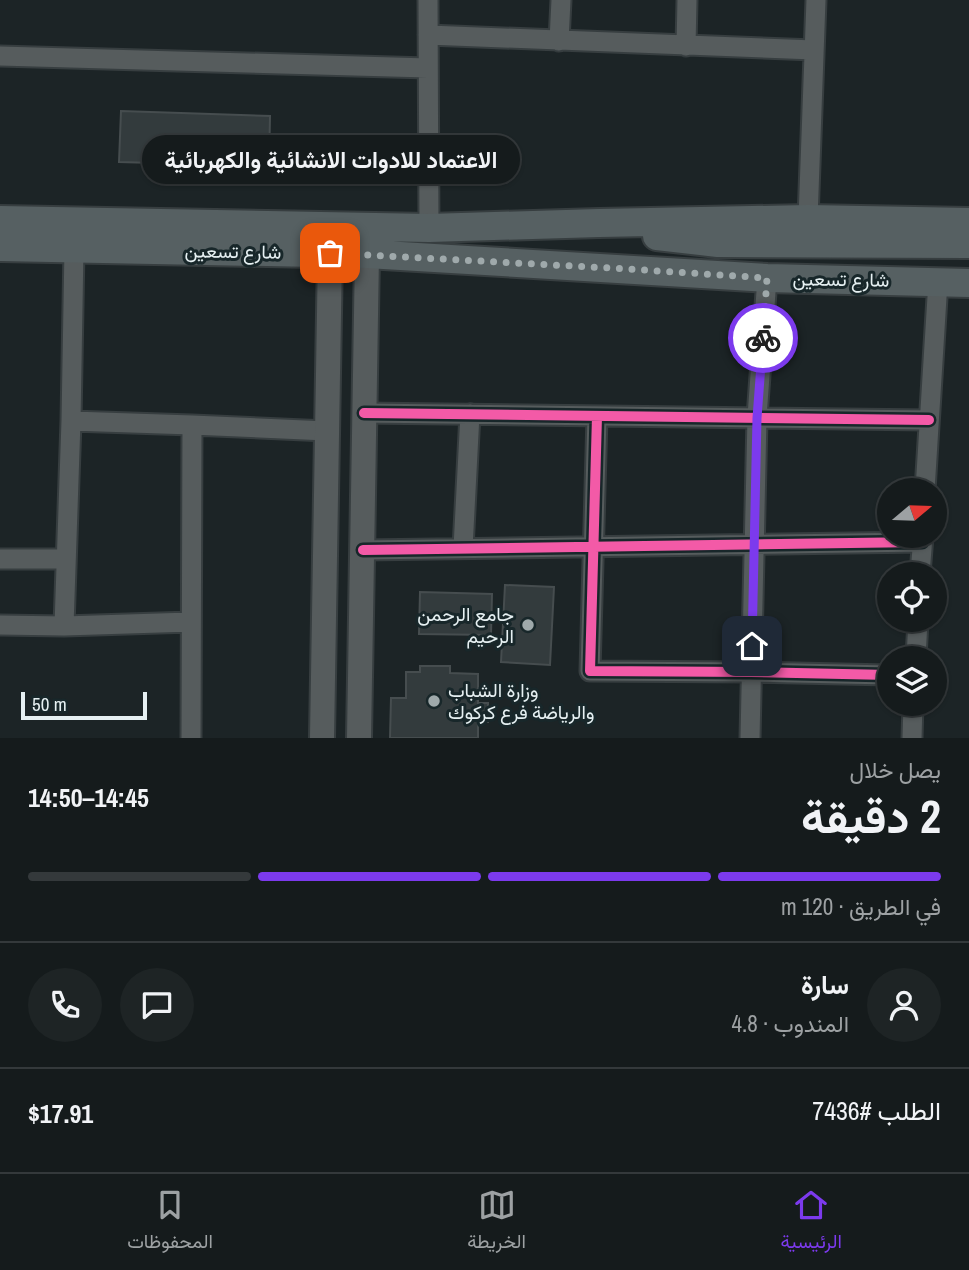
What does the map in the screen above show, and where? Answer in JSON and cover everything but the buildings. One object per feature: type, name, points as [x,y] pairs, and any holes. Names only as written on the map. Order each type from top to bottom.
[{"type":"main road","name":"شارع تسعين","points":[[0,220],[429,228],[808,219],[969,222]]},
{"type":"main road","points":[[599,223],[635,232],[718,243],[969,244]]},
{"type":"main road","name":"شارع تسعين","points":[[0,247],[367,254],[767,278],[969,283]]},
{"type":"main road","points":[[628,269],[791,259],[969,260]]},
{"type":"street","points":[[428,0],[429,228]]},
{"type":"street","points":[[559,41],[561,0]]},
{"type":"street","points":[[686,46],[687,0]]},
{"type":"street","points":[[808,219],[816,0]]},
{"type":"street","points":[[428,35],[814,50]]},
{"type":"street","points":[[0,56],[428,68]]},
{"type":"street","points":[[64,626],[74,248]]},
{"type":"street","points":[[322,738],[330,253]]},
{"type":"street","points":[[359,738],[367,254]]},
{"type":"street","points":[[330,288],[334,283],[348,278],[366,288]]},
{"type":"street","points":[[750,738],[757,418],[767,278]]},
{"type":"street","points":[[926,478],[938,281]]},
{"type":"street","points":[[364,413],[929,420]]},
{"type":"street","points":[[463,548],[470,414]]},
{"type":"street","points":[[597,416],[590,671],[877,675]]},
{"type":"street","points":[[71,421],[327,431]]},
{"type":"street","points":[[191,738],[192,425]]},
{"type":"street","points":[[326,509],[363,510]]},
{"type":"street","points":[[363,550],[877,540]]},
{"type":"street","points":[[0,559],[66,559]]},
{"type":"street","points":[[0,625],[191,622]]},
{"type":"street","points":[[912,738],[913,716]]},
{"type":"cycle path","points":[[364,413],[929,420]]},
{"type":"cycle path","points":[[597,416],[590,671],[877,675]]},
{"type":"cycle path","points":[[363,550],[877,543]]},
{"type":"way so far","points":[[330,253],[767,278],[763,338]]},
{"type":"place","name":"الاعتماد للادوات الانشائية والكهربائية","points":[[330,253]]},
{"type":"place","name":"جامع الرحمن الرحيم","points":[[528,625]]},
{"type":"place","name":"وزارة الشباب والرياضة فرع كركوك","points":[[434,701]]},
{"type":"route","points":[[752,646],[757,418],[763,338]]}]
